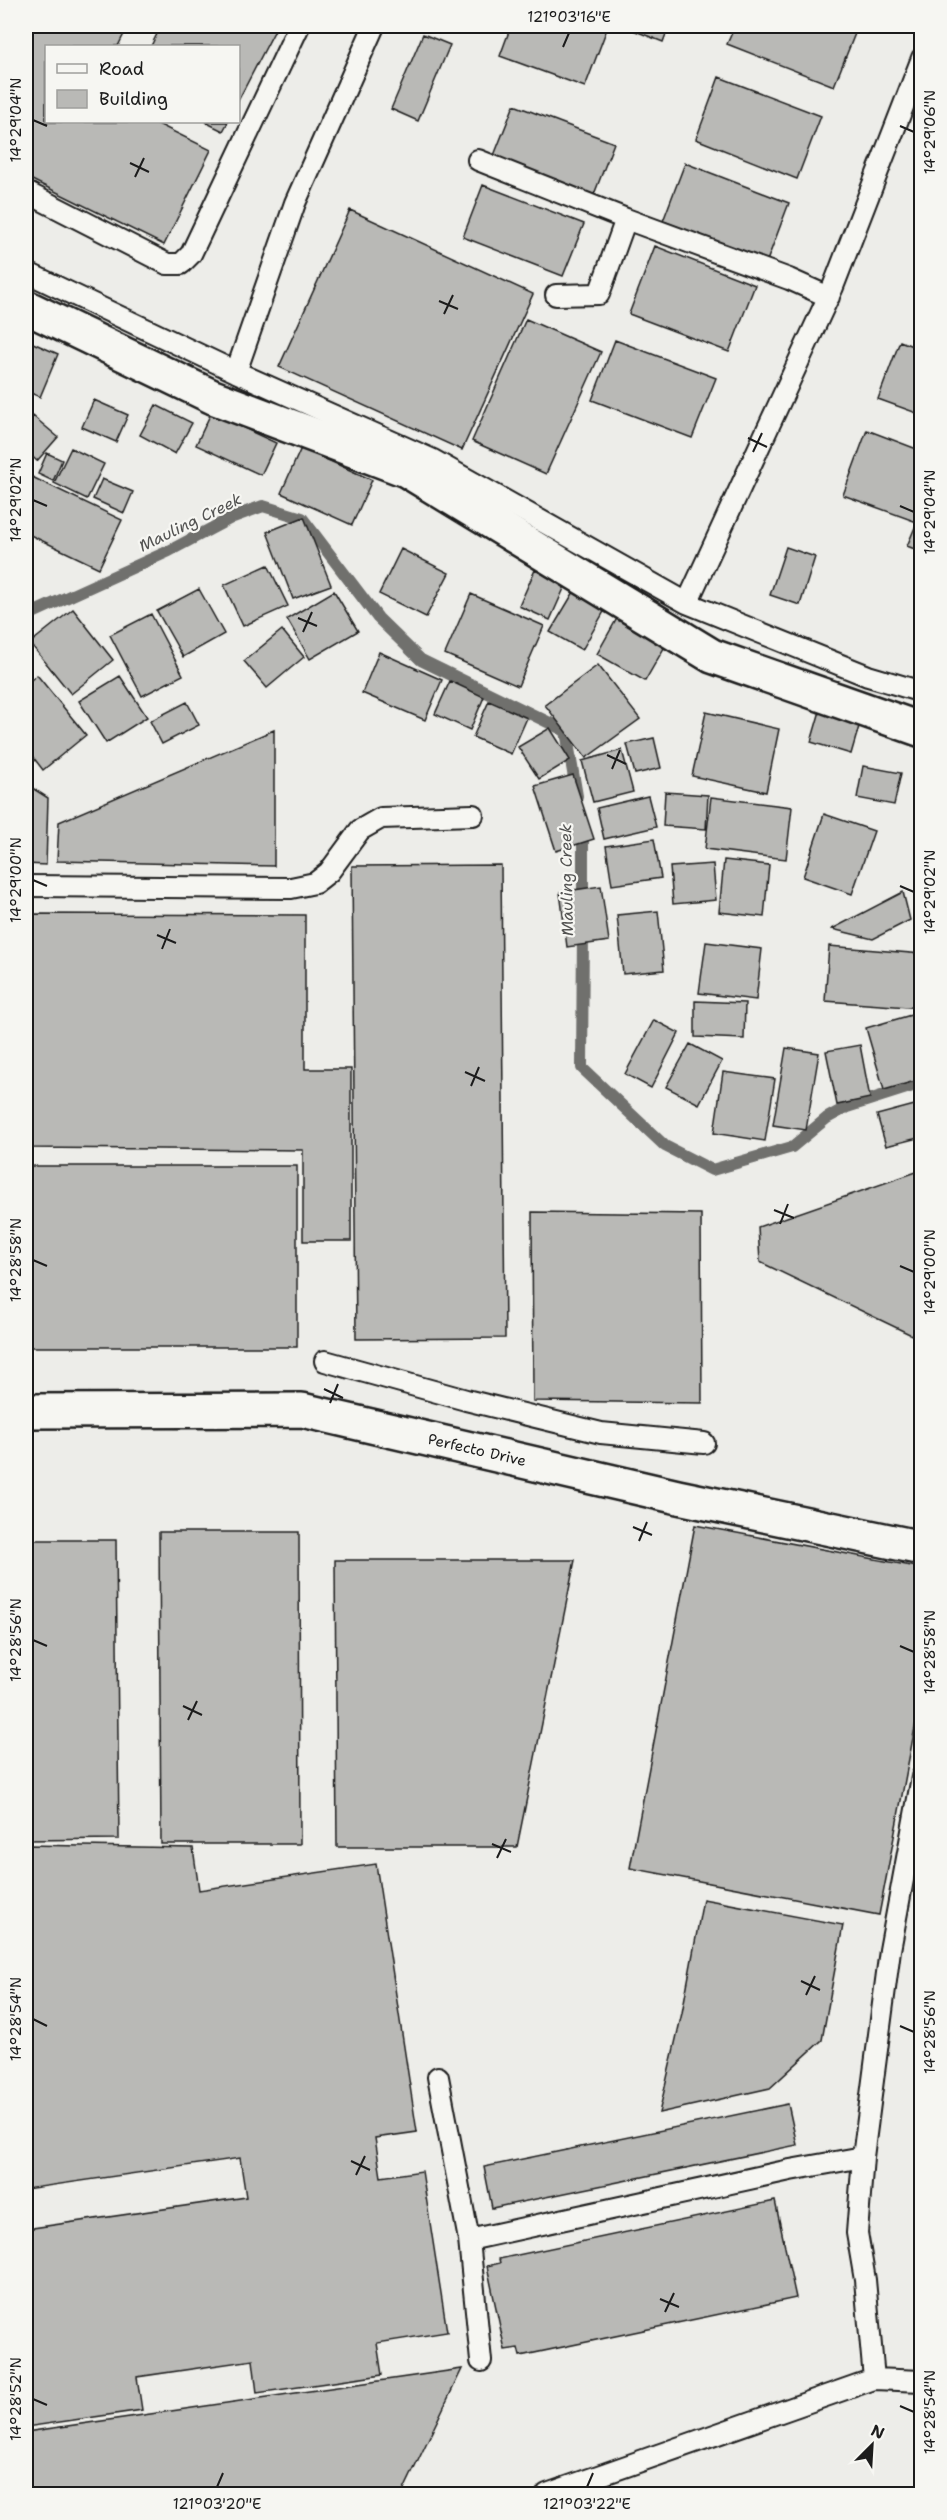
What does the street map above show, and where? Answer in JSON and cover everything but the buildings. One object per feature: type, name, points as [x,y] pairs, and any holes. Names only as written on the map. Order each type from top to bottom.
[{"type":"street","points":[[26,307],[213,397],[406,470],[712,656],[921,730]]},
{"type":"street","name":"Perfecto Drive","points":[[26,1411],[303,1410],[678,1497],[921,1548]]},
{"type":"lane","points":[[26,192],[167,264],[181,264],[191,254],[299,26]]},
{"type":"lane","points":[[236,372],[295,203],[374,26]]},
{"type":"lane","points":[[687,603],[829,297],[921,58]]},
{"type":"lane","points":[[478,160],[626,219],[789,279],[829,297]]},
{"type":"lane","points":[[556,295],[599,294],[626,219]]},
{"type":"lane","points":[[26,272],[236,372],[433,460],[687,603],[868,676],[921,692]]},
{"type":"lane","points":[[26,886],[291,888],[315,883],[329,872],[360,830],[381,818],[473,815]]},
{"type":"lane","points":[[325,1361],[466,1400],[601,1433],[704,1443]]},
{"type":"lane","points":[[874,2379],[865,2280],[857,2234],[863,2157],[890,1950],[921,1777]]},
{"type":"lane","points":[[438,2077],[469,2240],[481,2361]]},
{"type":"lane","points":[[469,2240],[790,2170],[863,2157]]},
{"type":"lane","points":[[547,2494],[874,2379],[921,2381]]},
{"type":"waterway","name":"Mauling Creek","points":[[26,616],[169,551],[233,517],[263,506],[302,518],[378,618],[421,660],[566,731],[577,796]]},
{"type":"waterway","name":"Mauling Creek","points":[[583,828],[583,903]]},
{"type":"waterway","name":"Mauling Creek","points":[[583,930],[582,1068],[665,1146],[712,1170],[792,1147],[827,1118],[847,1107],[922,1083]]}]
